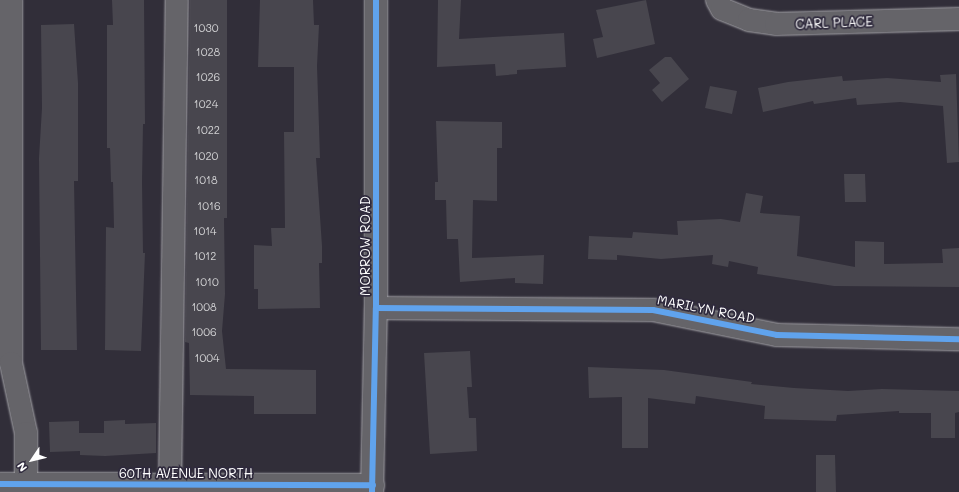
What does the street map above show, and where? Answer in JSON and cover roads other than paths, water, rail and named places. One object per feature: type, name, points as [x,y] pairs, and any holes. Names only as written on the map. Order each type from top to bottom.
[{"type":"street","points":[[11,0],[11,363],[26,433],[26,488]]},
{"type":"street","points":[[170,484],[177,0]]},
{"type":"street","name":"MORROW ROAD","points":[[373,488],[376,308],[376,0]]},
{"type":"street","name":"CARL PLACE","points":[[718,0],[722,8],[749,20],[776,24],[959,19]]},
{"type":"street","name":"MARILYN ROAD","points":[[376,308],[653,310],[777,334],[959,339]]},
{"type":"street","name":"60TH AVENUE NORTH","points":[[0,484],[26,488],[170,484],[200,488],[373,488]]}]
